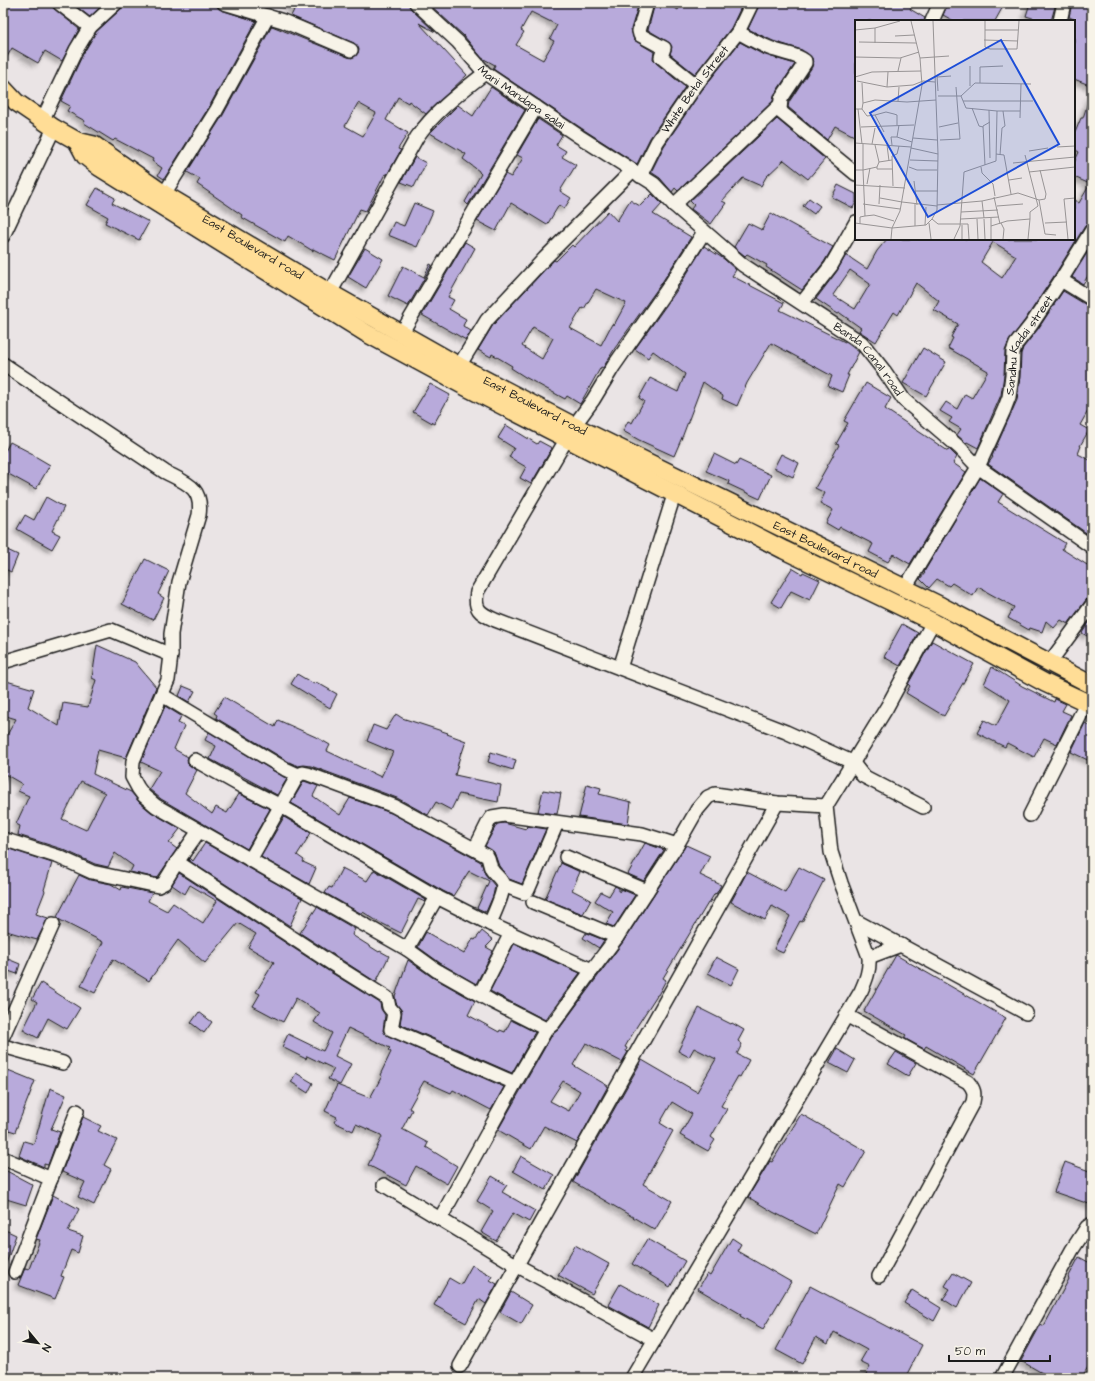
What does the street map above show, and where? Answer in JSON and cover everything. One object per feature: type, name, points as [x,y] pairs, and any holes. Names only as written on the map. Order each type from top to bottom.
[{"type":"main road","name":"East Boulevard road","points":[[3,88],[16,102],[77,141],[94,145],[164,194],[570,433],[905,588],[1092,685]]},
{"type":"main road","points":[[77,141],[85,156],[99,167],[366,333],[570,433],[674,495],[933,622],[1045,683],[1089,704]]},
{"type":"street","points":[[59,3],[90,28]]},
{"type":"street","points":[[3,236],[49,123],[76,50],[90,28],[116,3]]},
{"type":"street","points":[[224,3],[268,16],[351,50]]},
{"type":"street","name":"Mani Mandapa salai","points":[[416,3],[458,42],[485,72],[636,174]]},
{"type":"street","points":[[647,3],[639,31],[640,35],[664,48],[661,57],[696,85]]},
{"type":"street","name":"White Betal Street","points":[[458,366],[487,320],[545,258],[636,174],[696,85],[738,32],[752,3]]},
{"type":"street","points":[[932,20],[940,3]]},
{"type":"street","points":[[1060,20],[1064,3]]},
{"type":"street","points":[[164,194],[216,111],[268,16]]},
{"type":"street","points":[[738,32],[766,47],[791,54],[805,61],[781,99],[780,105],[782,114],[855,173]]},
{"type":"street","points":[[330,293],[424,126],[435,114],[485,72]]},
{"type":"street","points":[[674,206],[780,105]]},
{"type":"street","points":[[401,334],[536,107]]},
{"type":"street","name":"Banda Canal road","points":[[636,174],[654,184],[674,206],[743,265],[862,343],[885,372],[904,400],[960,448],[978,466],[1092,547]]},
{"type":"street","points":[[802,303],[831,266],[855,224]]},
{"type":"street","name":"Sandhu Kadai street","points":[[905,588],[978,466],[1007,404],[1012,376],[1014,348],[1061,280],[1092,230]]},
{"type":"street","points":[[704,232],[668,288],[613,367],[594,400],[570,433],[477,592],[475,602],[477,609],[485,616],[786,732],[852,762],[863,776],[923,807]]},
{"type":"street","points":[[1061,280],[1092,299]]},
{"type":"street","points":[[3,364],[165,472],[185,482],[195,489],[198,494],[200,507],[199,515],[179,582],[171,634],[171,655],[168,680],[133,761],[132,777],[144,796],[156,806],[407,949],[436,970],[541,1027],[546,1028]]},
{"type":"street","points":[[620,668],[674,495]]},
{"type":"street","points":[[1050,662],[1092,605]]},
{"type":"street","points":[[632,1378],[861,991],[867,977],[870,966],[869,957],[831,852],[826,806],[887,706],[933,622]]},
{"type":"street","points":[[3,662],[111,630],[171,655]]},
{"type":"street","points":[[162,695],[284,769],[298,775],[308,774],[394,806],[487,856],[490,860],[491,868],[503,885],[502,893],[490,924]]},
{"type":"street","points":[[1030,815],[1089,704]]},
{"type":"street","points":[[195,760],[281,806],[438,897],[490,924],[592,970]]},
{"type":"street","points":[[250,860],[298,775]]},
{"type":"street","points":[[440,1220],[546,1028],[553,1024],[617,937],[677,845],[691,819],[708,797],[715,794],[777,803],[826,806]]},
{"type":"street","points":[[460,1366],[777,803]]},
{"type":"street","points":[[475,849],[492,817],[504,815],[642,834],[677,845]]},
{"type":"street","points":[[503,885],[524,893],[528,890],[557,823]]},
{"type":"street","points":[[3,839],[58,857],[92,872],[156,886],[164,883],[199,831]]},
{"type":"street","points":[[566,857],[647,891]]},
{"type":"street","points":[[177,862],[331,964],[387,998],[389,1007],[394,1013],[391,1029],[515,1083]]},
{"type":"street","points":[[407,949],[438,897]]},
{"type":"street","points":[[533,902],[617,937]]},
{"type":"street","points":[[856,921],[1026,1013]]},
{"type":"street","points":[[3,1036],[53,924]]},
{"type":"street","points":[[480,994],[512,933]]},
{"type":"street","points":[[869,957],[901,946]]},
{"type":"street","points":[[846,1015],[968,1082],[973,1087],[975,1094],[973,1102],[880,1276]]},
{"type":"street","points":[[3,1046],[63,1063]]},
{"type":"street","points":[[15,1272],[77,1111]]},
{"type":"street","points":[[3,1158],[51,1179]]},
{"type":"street","points":[[384,1185],[516,1265],[655,1340]]},
{"type":"street","points":[[1002,1378],[1072,1250],[1087,1227],[1092,1224]]},
{"type":"building","points":[[3,3],[51,3],[54,9],[79,29],[62,61],[45,51],[38,63],[12,48],[3,64]]},
{"type":"building","points":[[72,3],[104,3],[90,17]]},
{"type":"building","points":[[124,3],[216,3],[218,8],[221,10],[256,21],[209,107],[164,179],[158,175],[162,168],[152,161],[153,159],[115,139],[113,141],[84,123],[85,121],[67,111],[70,106],[61,101],[83,54],[96,32],[121,9]]},
{"type":"building","points":[[283,3],[408,3],[411,9],[435,32],[419,23],[467,75],[426,114],[409,101],[408,103],[398,97],[386,120],[408,133],[398,149],[401,150],[387,175],[385,174],[366,211],[360,209],[335,260],[313,249],[313,251],[288,236],[285,242],[241,217],[242,215],[197,184],[200,179],[187,172],[223,115],[272,26],[348,57],[352,58],[358,53],[359,49],[354,43],[291,16],[294,10]],"holes":[[[358,103],[376,113],[363,136],[345,126]]]},
{"type":"building","points":[[428,3],[639,3],[631,29],[634,40],[654,52],[653,59],[656,63],[685,87],[650,138],[637,164],[493,69],[495,65],[482,58],[464,36]],"holes":[[[531,12],[557,25],[550,39],[554,41],[543,60],[516,45],[524,32],[521,30]]]},
{"type":"building","points":[[655,3],[667,3],[678,10],[681,3],[721,3],[729,8],[732,3],[743,3],[731,28],[695,74],[670,54],[672,47],[670,43],[648,30]]},
{"type":"building","points":[[760,3],[914,3],[910,9],[925,18],[924,20],[855,20],[855,136],[835,126],[827,140],[788,107],[789,102],[812,67],[812,58],[802,50],[773,41],[748,29]]},
{"type":"building","points":[[948,3],[1005,3],[996,20],[952,20],[943,15]]},
{"type":"building","points":[[1030,3],[1056,3],[1051,20],[1039,20],[1026,16]]},
{"type":"building","points":[[1072,3],[1092,3],[1092,86],[1075,79],[1075,20],[1069,17]]},
{"type":"building","points":[[740,42],[762,54],[795,64],[774,95],[773,101],[678,191],[675,188],[672,192],[660,178],[651,172],[664,146],[702,90]]},
{"type":"building","points":[[491,87],[525,110],[468,205],[465,202],[481,174],[463,159],[466,154],[430,133],[458,105],[473,116]]},
{"type":"building","points":[[1090,96],[1092,97],[1092,222],[1085,226],[1025,320],[1009,341],[1005,351],[1001,395],[978,448],[967,442],[966,443],[957,435],[961,429],[949,422],[952,418],[940,411],[946,402],[957,409],[965,394],[972,398],[988,371],[948,348],[953,338],[951,337],[958,324],[934,310],[939,301],[916,283],[898,315],[894,312],[876,342],[859,331],[861,328],[840,313],[838,314],[816,299],[837,271],[846,255],[867,269],[877,251],[886,240],[1075,240],[1075,201],[1079,203],[1090,184],[1075,177],[1075,161],[1079,152],[1075,150],[1075,133],[1081,118],[1083,118]],"holes":[[[993,242],[1016,256],[1002,278],[981,262]],[[850,270],[870,284],[855,309],[833,295]]]},
{"type":"building","points":[[538,119],[562,135],[556,145],[566,151],[562,157],[576,165],[560,191],[571,198],[564,209],[559,205],[547,225],[511,203],[496,231],[477,221],[505,174],[511,177],[523,158],[517,155]]},
{"type":"building","points":[[777,119],[825,159],[808,179],[784,160],[766,177],[761,186],[743,178],[722,201],[726,203],[711,224],[691,209],[694,205],[690,201]]},
{"type":"building","points":[[415,157],[426,163],[414,187],[401,182]]},
{"type":"building","points":[[838,185],[855,194],[855,204],[853,208],[832,197]]},
{"type":"building","points":[[97,188],[115,198],[112,203],[149,222],[139,240],[105,223],[108,217],[87,205]]},
{"type":"building","points":[[652,194],[662,204],[653,214],[691,237],[661,284],[615,348],[603,368],[601,367],[580,404],[567,396],[565,399],[525,377],[511,368],[512,366],[492,354],[491,357],[478,350],[493,325],[554,260],[556,261],[572,245],[574,247],[608,211],[617,221],[630,200],[640,206]],"holes":[[[596,289],[626,303],[614,325],[612,324],[601,345],[570,328]],[[533,327],[553,338],[542,359],[522,346]]]},
{"type":"building","points":[[809,198],[820,206],[814,214],[803,206]]},
{"type":"building","points":[[414,203],[433,211],[417,247],[388,235],[394,222],[404,226]]},
{"type":"building","points":[[771,213],[833,247],[824,262],[802,290],[766,267],[767,265],[747,254],[745,256],[734,247],[748,223],[762,230]]},
{"type":"building","points":[[465,242],[475,248],[448,297],[454,300],[449,309],[466,319],[463,326],[471,331],[466,340],[422,315]]},
{"type":"building","points":[[1092,245],[1092,269],[1083,284],[1072,277]]},
{"type":"building","points":[[704,246],[724,259],[736,270],[732,276],[784,303],[780,310],[847,343],[859,352],[847,375],[849,375],[842,392],[828,386],[832,376],[771,343],[747,383],[737,406],[722,399],[723,396],[703,382],[674,456],[623,431],[628,421],[632,423],[644,401],[639,398],[650,378],[678,392],[685,374],[653,351],[648,358],[635,349],[675,293]]},
{"type":"building","points":[[365,248],[383,259],[366,288],[348,277]]},
{"type":"building","points":[[430,264],[432,265],[408,306],[388,296],[403,266],[424,277]]},
{"type":"building","points":[[1063,291],[1092,307],[1092,404],[1080,425],[1089,430],[1080,446],[1078,454],[1092,461],[1092,537],[988,464],[993,457],[992,456],[1017,400],[1021,354],[1023,348],[1038,329]]},
{"type":"building","points":[[923,348],[946,362],[926,396],[903,383]]},
{"type":"building","points":[[866,383],[891,398],[885,409],[948,451],[949,449],[957,457],[953,463],[966,472],[910,564],[893,554],[888,562],[869,552],[873,544],[840,527],[838,530],[826,523],[833,510],[820,503],[825,493],[815,488],[839,445],[836,444],[848,423],[844,421]]},
{"type":"building","points":[[430,384],[450,395],[434,424],[413,412]]},
{"type":"building","points":[[506,425],[537,444],[539,441],[552,448],[531,484],[520,478],[526,467],[509,457],[514,448],[498,438]]},
{"type":"building","points":[[10,442],[50,465],[36,489],[3,471],[3,455]]},
{"type":"building","points":[[714,454],[736,465],[739,460],[771,475],[760,499],[728,484],[729,481],[706,471]]},
{"type":"building","points":[[781,454],[799,463],[793,477],[774,468]]},
{"type":"building","points":[[980,478],[1003,494],[998,502],[1065,543],[1062,549],[1092,568],[1092,597],[1086,600],[1068,624],[1061,620],[1054,628],[1046,621],[1042,632],[1030,628],[1029,630],[1008,618],[1014,607],[978,587],[973,596],[952,583],[949,586],[937,579],[929,588],[920,579],[925,573],[924,572]]},
{"type":"building","points":[[46,497],[64,507],[52,531],[60,535],[52,549],[17,529],[25,515],[34,520]]},
{"type":"building","points":[[3,548],[18,555],[11,572],[3,568]]},
{"type":"building","points":[[145,559],[169,571],[158,594],[164,598],[153,620],[122,604]]},
{"type":"building","points":[[792,568],[802,574],[803,572],[820,580],[810,600],[791,591],[781,608],[771,602]]},
{"type":"building","points":[[1090,621],[1092,623],[1092,629],[1087,636],[1082,633]]},
{"type":"building","points":[[902,624],[918,633],[900,666],[884,657]]},
{"type":"building","points":[[932,641],[974,664],[944,716],[906,693],[910,686],[908,684]]},
{"type":"building","points":[[97,645],[135,662],[156,687],[126,758],[98,750],[93,774],[131,792],[139,802],[151,812],[180,829],[169,843],[177,849],[157,878],[130,872],[133,866],[115,853],[108,867],[95,864],[62,849],[18,835],[20,826],[16,824],[29,796],[18,791],[22,784],[3,773],[3,742],[16,719],[3,715],[3,680],[34,689],[28,707],[59,726],[63,703],[88,707],[96,680],[92,678]],"holes":[[[81,781],[105,793],[86,830],[62,819]]]},
{"type":"building","points":[[992,667],[1022,686],[1054,702],[1055,699],[1066,704],[1062,711],[1071,715],[1057,744],[1044,738],[1034,757],[1007,743],[1005,747],[977,733],[984,720],[996,726],[1010,700],[984,684]]},
{"type":"building","points":[[297,674],[314,684],[316,682],[337,694],[330,708],[291,684]]},
{"type":"building","points":[[183,686],[195,691],[189,702],[179,696]]},
{"type":"building","points":[[224,697],[275,727],[278,720],[318,738],[330,745],[327,751],[381,777],[393,752],[367,741],[373,725],[386,730],[396,714],[402,718],[448,733],[447,734],[466,741],[462,753],[461,752],[455,775],[501,785],[498,802],[459,794],[451,810],[436,802],[428,815],[397,798],[311,766],[298,766],[216,718],[217,715],[214,713]]},
{"type":"building","points":[[165,706],[181,716],[178,723],[184,726],[174,749],[188,757],[188,764],[197,770],[185,793],[212,814],[216,807],[227,813],[239,794],[270,809],[247,849],[161,799],[149,789],[160,771],[141,762]]},
{"type":"building","points":[[1085,723],[1092,727],[1092,762],[1071,752]]},
{"type":"building","points":[[209,732],[287,779],[277,795],[210,759],[216,746],[205,740]]},
{"type":"building","points":[[491,752],[516,760],[513,770],[488,762]]},
{"type":"building","points":[[304,781],[318,786],[313,796],[340,815],[350,798],[391,813],[481,862],[485,874],[495,886],[493,896],[486,912],[477,908],[489,881],[469,871],[453,896],[443,891],[291,803]]},
{"type":"building","points":[[587,784],[601,788],[599,794],[631,802],[628,824],[579,817]]},
{"type":"building","points":[[543,790],[561,793],[557,814],[538,812]]},
{"type":"building","points":[[284,817],[311,833],[297,855],[304,860],[303,862],[316,868],[309,884],[261,857]]},
{"type":"building","points":[[504,823],[526,829],[527,826],[546,829],[522,884],[509,879],[499,866],[494,852],[485,846],[497,824]]},
{"type":"building","points":[[205,843],[302,898],[290,926],[188,860],[190,858],[193,861]]},
{"type":"building","points":[[645,843],[664,850],[644,881],[628,874]]},
{"type":"building","points":[[686,845],[710,856],[700,875],[721,885],[716,894],[715,893],[708,903],[663,978],[666,980],[658,995],[625,1047],[627,1048],[626,1051],[628,1052],[622,1062],[586,1043],[573,1065],[608,1086],[577,1143],[544,1126],[531,1149],[498,1130],[552,1035],[559,1029],[623,942]],"holes":[[[563,1081],[580,1091],[569,1111],[550,1101]]]},
{"type":"building","points":[[3,847],[52,863],[44,890],[45,891],[36,914],[48,918],[37,940],[3,930]]},
{"type":"building","points":[[561,863],[580,872],[572,890],[591,900],[583,914],[545,899]]},
{"type":"building","points":[[799,867],[824,880],[802,922],[800,921],[783,953],[774,949],[790,916],[772,906],[765,920],[731,902],[747,872],[785,892]]},
{"type":"building","points":[[342,868],[367,881],[374,870],[426,900],[425,902],[418,899],[401,933],[363,912],[362,914],[325,893],[329,887],[332,888]]},
{"type":"building","points":[[179,873],[380,1003],[381,1009],[385,1015],[383,1031],[388,1036],[504,1087],[491,1110],[453,1090],[451,1093],[424,1081],[409,1108],[412,1110],[402,1129],[428,1143],[426,1147],[457,1166],[447,1184],[416,1166],[406,1185],[368,1165],[382,1137],[381,1135],[356,1124],[353,1131],[334,1122],[337,1117],[325,1111],[337,1085],[370,1098],[382,1076],[380,1075],[391,1052],[388,1050],[390,1048],[348,1028],[335,1056],[351,1064],[340,1085],[328,1079],[334,1069],[307,1056],[306,1059],[282,1047],[288,1034],[323,1051],[332,1033],[314,1022],[320,1013],[296,998],[283,1022],[253,1006],[260,994],[256,992],[274,962],[248,947],[256,934],[238,923],[205,963],[178,940],[149,981],[113,959],[95,993],[81,986],[103,942],[60,920],[57,917],[79,875],[90,880],[111,884],[121,890],[122,887],[152,893],[148,901],[167,911],[173,903],[203,923],[217,901],[190,885],[185,894],[172,885]]},
{"type":"building","points":[[615,886],[619,888],[619,892],[621,889],[635,895],[614,927],[606,924],[613,912],[595,901],[601,892],[609,896]]},
{"type":"building","points":[[317,907],[355,929],[352,935],[379,952],[380,951],[389,956],[376,982],[300,933]]},
{"type":"building","points":[[482,931],[493,940],[486,947],[493,951],[476,984],[440,963],[418,947],[426,932],[464,954],[473,939],[475,940]]},
{"type":"building","points":[[586,933],[604,940],[599,948],[583,938]]},
{"type":"building","points":[[514,944],[580,973],[545,1020],[490,991]]},
{"type":"building","points":[[896,955],[1006,1018],[974,1074],[926,1046],[924,1049],[904,1038],[906,1035],[864,1011]]},
{"type":"building","points":[[3,957],[20,964],[17,974],[3,969]]},
{"type":"building","points":[[716,957],[739,969],[731,985],[708,973]]},
{"type":"building","points":[[408,960],[432,977],[475,1001],[468,1015],[499,1032],[500,1030],[505,1032],[511,1020],[535,1032],[512,1073],[400,1024],[402,1011],[396,1003],[395,996]]},
{"type":"building","points":[[41,983],[80,1008],[67,1029],[48,1018],[38,1038],[23,1030],[37,1002],[32,999]]},
{"type":"building","points":[[699,1008],[744,1030],[738,1041],[742,1044],[737,1054],[749,1060],[721,1106],[727,1109],[711,1137],[715,1140],[708,1151],[680,1135],[692,1114],[672,1102],[660,1123],[673,1131],[643,1184],[672,1201],[655,1230],[573,1182],[642,1060],[697,1092],[716,1059],[694,1048],[689,1057],[678,1051]]},
{"type":"building","points":[[199,1012],[212,1022],[204,1033],[191,1023]]},
{"type":"building","points":[[837,1049],[855,1060],[848,1073],[829,1063]]},
{"type":"building","points":[[896,1052],[916,1063],[908,1076],[888,1064]]},
{"type":"building","points":[[8,1070],[35,1081],[15,1132],[3,1128],[3,1081]]},
{"type":"building","points":[[296,1073],[313,1083],[308,1093],[291,1082]]},
{"type":"building","points":[[50,1088],[66,1095],[51,1129],[60,1132],[48,1165],[44,1164],[44,1167],[19,1156],[24,1141],[34,1144]]},
{"type":"building","points":[[801,1114],[866,1151],[845,1187],[840,1184],[816,1234],[773,1212],[748,1197],[770,1161],[772,1162]]},
{"type":"building","points":[[83,1117],[101,1126],[98,1131],[117,1140],[104,1165],[111,1169],[94,1205],[78,1197],[85,1182],[62,1172]]},
{"type":"building","points":[[521,1156],[554,1175],[546,1190],[513,1171]]},
{"type":"building","points":[[1065,1162],[1092,1172],[1092,1205],[1054,1192]]},
{"type":"building","points":[[3,1169],[33,1185],[26,1205],[3,1198]]},
{"type":"building","points":[[492,1176],[507,1185],[502,1192],[535,1211],[529,1222],[513,1213],[496,1241],[481,1232],[493,1211],[477,1201]]},
{"type":"building","points":[[53,1195],[79,1209],[68,1231],[83,1236],[78,1253],[71,1250],[61,1276],[64,1277],[55,1299],[18,1285],[25,1268],[29,1269],[40,1240],[36,1239]]},
{"type":"building","points":[[3,1229],[16,1235],[5,1267],[3,1266]]},
{"type":"building","points":[[732,1238],[741,1244],[737,1251],[791,1282],[763,1329],[740,1316],[741,1314],[698,1289],[707,1274],[710,1276]]},
{"type":"building","points":[[647,1239],[685,1261],[670,1287],[632,1264]]},
{"type":"building","points":[[575,1245],[609,1264],[592,1294],[558,1275]]},
{"type":"building","points":[[1079,1257],[1092,1264],[1092,1361],[1081,1378],[1051,1378],[1021,1361],[1041,1324],[1044,1326]]},
{"type":"building","points":[[472,1265],[492,1276],[490,1280],[497,1284],[486,1304],[479,1299],[466,1323],[434,1305],[449,1278],[461,1285]]},
{"type":"building","points":[[953,1273],[971,1283],[957,1308],[943,1299],[950,1289],[945,1286]]},
{"type":"building","points":[[620,1284],[659,1305],[648,1327],[608,1305]]},
{"type":"building","points":[[810,1286],[922,1345],[905,1378],[864,1378],[870,1367],[860,1362],[867,1350],[834,1332],[828,1344],[816,1337],[802,1364],[776,1350]]},
{"type":"building","points":[[912,1290],[941,1308],[934,1321],[904,1303]]},
{"type":"building","points":[[511,1292],[532,1305],[521,1324],[500,1312]]}]
